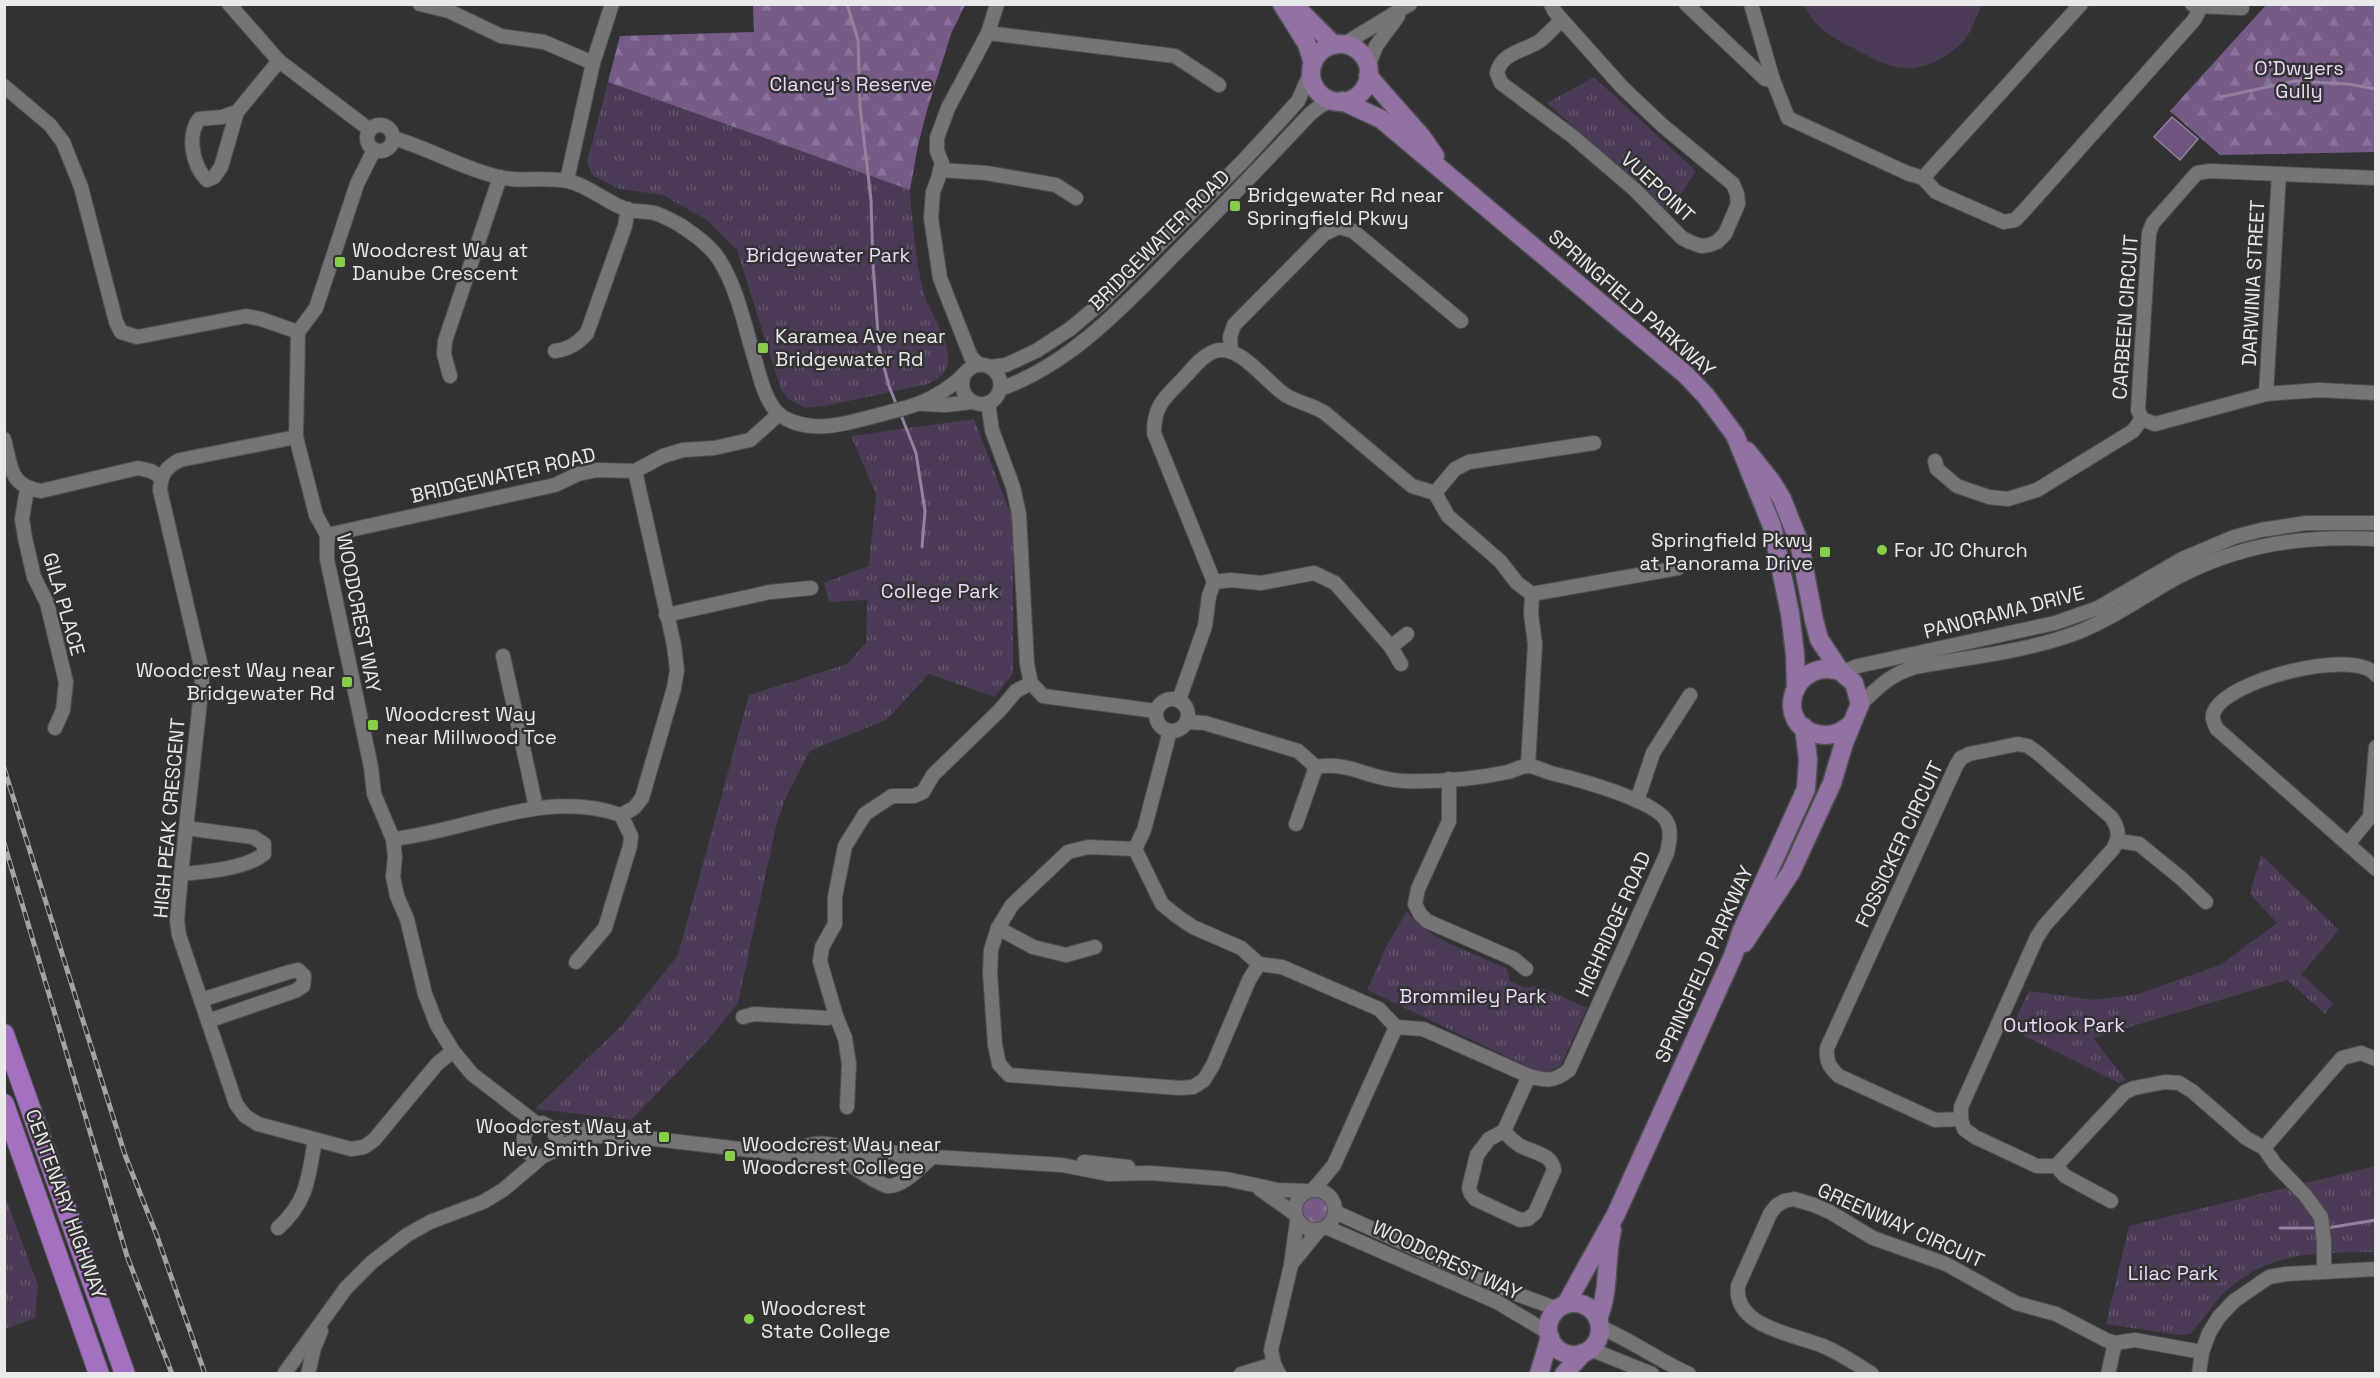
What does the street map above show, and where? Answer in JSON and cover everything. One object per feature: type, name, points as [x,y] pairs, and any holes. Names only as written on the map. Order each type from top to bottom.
[{"type":"highway","name":"CENTENARY HIGHWAY","points":[[4,1034],[125,1374]]},
{"type":"highway","name":"CENTENARY HIGHWAY","points":[[4,1104],[99,1374]]},
{"type":"main road","points":[[1282,4],[1307,44],[1313,83],[1318,92],[1337,101],[1351,99],[1360,94],[1368,71],[1359,52],[1339,44],[1293,4]]},
{"type":"main road","points":[[1312,67],[1323,49],[1339,44]]},
{"type":"main road","name":"SPRINGFIELD PARKWAY","points":[[1368,71],[1457,183]]},
{"type":"main road","name":"SPRINGFIELD PARKWAY","points":[[1337,101],[1381,119],[1685,374],[1706,396],[1735,435],[1772,526],[1790,613],[1796,688]]},
{"type":"main road","points":[[1733,956],[1753,932],[1791,872],[1832,783],[1851,724],[1860,704],[1854,683],[1841,671],[1820,639],[1798,542],[1782,499],[1735,435]]},
{"type":"main road","points":[[1841,671],[1832,669],[1814,671],[1800,680],[1792,704],[1794,713],[1804,727],[1812,733],[1830,735],[1843,731],[1851,724]]},
{"type":"main road","name":"SPRINGFIELD PARKWAY","points":[[1562,1307],[1616,1214],[1806,789],[1808,760],[1804,727]]},
{"type":"main road","name":"SPRINGFIELD PARKWAY","points":[[1599,1323],[1607,1291],[1608,1247],[1616,1214]]},
{"type":"main road","points":[[1539,1374],[1552,1316],[1562,1307],[1581,1304],[1594,1312],[1599,1323],[1596,1343],[1564,1374]]},
{"type":"main road","points":[[1549,1335],[1562,1352],[1569,1354],[1587,1351]]},
{"type":"street","points":[[230,4],[279,61],[370,130]]},
{"type":"street","points":[[420,4],[449,11],[501,36],[544,42],[593,63]]},
{"type":"street","points":[[567,180],[593,63],[612,4]]},
{"type":"street","points":[[975,367],[962,387],[967,398],[972,402],[988,403],[998,395],[999,377],[975,367],[940,278],[931,218],[933,192],[942,163],[937,151],[937,138],[948,108],[988,33],[998,4]]},
{"type":"street","name":"VUEPOINT","points":[[1551,4],[1562,20],[1630,94],[1662,125],[1733,184],[1738,204],[1725,234],[1717,242],[1701,246],[1682,238],[1635,190],[1572,136],[1501,83],[1497,73],[1502,63],[1515,51],[1540,40],[1562,20]]},
{"type":"street","points":[[1686,4],[1765,78],[1773,80]]},
{"type":"street","points":[[1751,4],[1773,80],[1788,118],[1907,173],[1923,178],[1936,192],[2004,222],[2015,220],[2194,20],[2198,13],[2194,5]]},
{"type":"street","points":[[1923,178],[2081,4]]},
{"type":"street","points":[[2194,5],[2242,9]]},
{"type":"street","points":[[1339,44],[1406,8]]},
{"type":"street","points":[[1368,71],[1376,46],[1406,8]]},
{"type":"street","points":[[988,33],[1175,56],[1220,85]]},
{"type":"street","points":[[237,112],[222,117],[199,119],[192,129],[192,142],[200,173],[207,180],[214,177],[221,167],[237,112],[279,61]]},
{"type":"street","name":"BRIDGEWATER ROAD","points":[[327,535],[555,485],[578,474],[597,470],[635,471],[663,456],[683,450],[714,448],[750,440],[779,414],[792,422],[813,427],[921,404],[943,393],[975,367],[1006,365],[1036,351],[1070,329],[1101,303],[1243,161],[1298,101],[1312,67]]},
{"type":"street","points":[[4,86],[50,125],[63,142],[81,187],[116,322],[121,332],[137,337],[246,316],[298,332],[316,308],[357,184],[374,150]]},
{"type":"street","name":"BRIDGEWATER ROAD","points":[[1000,389],[1043,369],[1066,354],[1130,300],[1310,114],[1320,106],[1337,101]]},
{"type":"street","points":[[377,126],[384,126],[391,132],[392,144],[381,152],[374,150],[367,140],[370,130],[377,126]]},
{"type":"street","points":[[393,138],[417,144],[500,177],[524,181],[567,180],[582,185],[628,210],[656,213],[679,224],[702,240],[720,260],[767,396],[779,414]]},
{"type":"street","points":[[940,170],[986,173],[1044,182],[1056,185],[1076,198]]},
{"type":"street","name":"CARBEEN CIRCUIT","points":[[2376,178],[2210,171],[2197,173],[2153,223],[2149,233],[2138,410],[2142,419],[2155,424],[2266,394],[2319,390],[2376,393]]},
{"type":"street","name":"DARWINIA STREET","points":[[2266,394],[2278,174]]},
{"type":"street","points":[[450,376],[444,354],[445,341],[500,177]]},
{"type":"street","points":[[555,351],[568,350],[587,333],[625,226],[628,210]]},
{"type":"street","points":[[1231,351],[1230,337],[1234,325],[1324,234],[1339,227],[1353,231],[1461,321]]},
{"type":"street","name":"WOODCREST WAY","points":[[298,332],[296,437],[316,515],[327,535],[327,559],[371,767],[374,794],[393,839],[395,856],[393,878],[397,896],[407,920],[425,994],[437,1025],[453,1051],[472,1074],[536,1123]]},
{"type":"street","points":[[1179,700],[1205,626],[1209,596],[1214,582],[1204,563],[1154,433],[1154,418],[1161,401],[1215,351],[1231,351],[1286,395],[1312,404],[1325,413],[1412,486],[1435,493],[1448,516],[1500,561],[1517,583],[1532,594],[1678,568]]},
{"type":"street","name":"BRIDGEWATER ROAD","points":[[921,404],[946,405],[972,402]]},
{"type":"street","points":[[988,403],[992,430],[1013,487],[1019,514],[1027,664],[1031,683],[1043,696],[1156,711]]},
{"type":"street","points":[[1935,461],[1936,469],[1957,486],[1989,497],[2008,498],[2037,490],[2133,431],[2142,419]]},
{"type":"street","points":[[4,439],[12,473],[18,483],[27,489],[41,491],[138,468],[151,471],[161,477],[168,467],[180,460],[296,437]]},
{"type":"street","points":[[1435,493],[1455,469],[1469,462],[1594,443]]},
{"type":"street","points":[[393,839],[536,807],[579,805],[621,815],[634,808],[642,798],[674,688],[677,670],[635,471]]},
{"type":"street","name":"HIGH PEAK CRESCENT","points":[[161,477],[160,490],[201,666],[202,683],[177,920],[179,935],[236,1104],[245,1116],[258,1124],[351,1149],[364,1147],[374,1140],[437,1064],[453,1051]]},
{"type":"street","name":"GILA PLACE","points":[[27,489],[22,519],[25,538],[34,577],[47,603],[66,682],[63,710],[55,728]]},
{"type":"street","name":"PANORAMA DRIVE","points":[[1841,671],[2055,623],[2098,608],[2182,559],[2234,537],[2261,530],[2306,524],[2376,523]]},
{"type":"street","name":"PANORAMA DRIVE","points":[[1860,704],[1896,673],[2042,644],[2074,633],[2127,609],[2177,578],[2231,554],[2296,539],[2342,537],[2376,540]]},
{"type":"street","points":[[1214,582],[1231,580],[1261,583],[1314,573],[1325,577],[1335,583],[1391,647],[1401,664]]},
{"type":"street","points":[[666,615],[770,592],[811,588]]},
{"type":"street","points":[[1316,767],[1331,764],[1345,766],[1377,778],[1395,781],[1449,779],[1509,772],[1528,765],[1536,644],[1531,614],[1532,594]]},
{"type":"street","points":[[1391,647],[1407,634]]},
{"type":"street","points":[[503,656],[536,807]]},
{"type":"street","points":[[2376,675],[2366,667],[2319,665],[2268,677],[2230,695],[2213,712],[2212,720],[2217,729],[2376,869]]},
{"type":"street","points":[[847,1107],[849,1064],[845,1038],[820,961],[822,947],[835,924],[835,897],[841,861],[852,834],[865,814],[892,796],[914,796],[923,792],[933,775],[1000,710],[1016,691],[1031,683]]},
{"type":"street","points":[[1637,801],[1656,747],[1690,694]]},
{"type":"street","points":[[1165,700],[1179,700],[1188,709],[1187,722],[1180,730],[1170,731],[1159,724],[1156,711],[1165,700]]},
{"type":"street","points":[[1187,722],[1205,723],[1298,751],[1316,767]]},
{"type":"street","points":[[1170,731],[1144,830],[1136,849],[1162,904],[1193,927],[1241,948],[1259,964],[1282,967],[1379,1009],[1396,1027],[1334,1165],[1296,1201],[1291,1265],[1271,1350],[1276,1369],[1241,1374]]},
{"type":"street","name":"FOSSICKER CIRCUIT","points":[[1961,1119],[1935,1120],[1839,1076],[1830,1068],[1827,1058],[1827,1048],[1956,766],[1969,754],[2018,744],[2028,746],[2111,818],[2118,827],[2118,842]]},
{"type":"street","points":[[2348,844],[2370,817],[2376,747]]},
{"type":"street","name":"HIGHRIDGE ROAD","points":[[1396,1027],[1423,1029],[1529,1076],[1546,1081],[1557,1080],[1569,1071],[1667,853],[1671,838],[1667,821],[1653,809],[1572,777],[1528,765]]},
{"type":"street","points":[[1296,824],[1316,767]]},
{"type":"street","points":[[1449,779],[1449,821],[1418,890],[1415,904],[1427,921],[1514,958],[1526,969]]},
{"type":"street","points":[[576,962],[605,928],[610,915],[630,846],[631,836],[621,815]]},
{"type":"street","points":[[181,874],[255,862],[264,854],[264,844],[253,837],[186,828]]},
{"type":"street","points":[[2206,902],[2139,844],[2118,842],[2037,937],[1962,1107],[1961,1119],[1964,1129],[1975,1137],[2037,1166],[2056,1166],[2125,1092],[2165,1082],[2185,1086],[2246,1138],[2264,1148],[2321,1217],[2324,1272]]},
{"type":"street","points":[[1136,849],[1088,847],[1068,852],[1012,905],[998,928],[991,950],[990,973],[995,1045],[999,1064],[1009,1075],[1180,1088],[1193,1087],[1203,1080],[1212,1065],[1249,980],[1259,964]]},
{"type":"street","points":[[998,928],[1033,946],[1066,955],[1095,947]]},
{"type":"street","points":[[201,1000],[289,972],[298,970],[304,976],[303,986],[295,990],[208,1021]]},
{"type":"street","points":[[743,1017],[754,1014],[827,1018],[836,1016]]},
{"type":"street","points":[[2264,1148],[2342,1058],[2361,1053],[2376,1059]]},
{"type":"street","points":[[1504,1131],[1520,1146],[1550,1158],[1553,1163],[1554,1170],[1534,1213],[1528,1219],[1520,1220],[1475,1199],[1469,1188],[1477,1155],[1489,1139],[1504,1131],[1529,1076]]},
{"type":"street","name":"WOODCREST WAY","points":[[506,1099],[519,1118],[524,1141]]},
{"type":"street","points":[[516,1177],[523,1159],[524,1141],[528,1128],[536,1123],[548,1124],[557,1139],[548,1154]]},
{"type":"street","points":[[552,1128],[583,1130],[597,1136]]},
{"type":"street","points":[[285,1372],[346,1288],[372,1262],[407,1235],[430,1222],[483,1202],[503,1190],[516,1177],[548,1154],[567,1144],[597,1136],[655,1139],[808,1157],[825,1156],[840,1159],[879,1182],[894,1186],[933,1156]]},
{"type":"street","points":[[278,1228],[293,1215],[302,1201],[315,1140]]},
{"type":"street","points":[[524,1141],[530,1153],[548,1154]]},
{"type":"street","points":[[787,1153],[807,1144],[823,1142],[864,1155],[892,1152],[902,1155],[1062,1165],[1108,1174],[1150,1173],[1226,1179],[1288,1191],[1325,1192],[1334,1207]]},
{"type":"street","points":[[879,1182],[873,1169],[880,1155]]},
{"type":"street","points":[[902,1155],[908,1165],[906,1179]]},
{"type":"street","points":[[1291,1265],[1333,1221],[1334,1165]]},
{"type":"street","points":[[2056,1166],[2065,1176],[2111,1201]]},
{"type":"street","points":[[1250,1184],[1270,1195],[1307,1229],[1323,1229]]},
{"type":"street","name":"GREENWAY CIRCUIT","points":[[1872,1374],[1824,1346],[1776,1331],[1744,1311],[1739,1305],[1738,1286],[1770,1214],[1784,1201],[1794,1200],[1830,1212],[1873,1238],[1946,1264],[2016,1302],[2056,1314],[2115,1343],[2135,1340],[2202,1352]]},
{"type":"street","name":"WOODCREST WAY","points":[[1334,1207],[1519,1295],[1562,1307]]},
{"type":"street","name":"WOODCREST WAY","points":[[1323,1229],[1346,1234],[1497,1302],[1549,1335]]},
{"type":"street","points":[[2199,1374],[2202,1352],[2209,1333],[2219,1317],[2234,1301],[2269,1277],[2376,1269]]},
{"type":"street","points":[[285,1372],[295,1368],[308,1374],[314,1348],[329,1313]]},
{"type":"street","points":[[1599,1323],[1664,1363],[1689,1374]]},
{"type":"street","points":[[2108,1374],[2115,1343]]},
{"type":"street","points":[[1587,1351],[1652,1374]]},
{"type":"green space","name":"Clancy's Reserve","points":[[753,5],[965,5],[951,34],[928,107],[910,190],[608,82],[620,36],[754,32]]},
{"type":"green space","points":[[1804,5],[1982,5],[1971,30],[1954,50],[1928,64],[1902,68],[1872,58],[1825,32],[1813,20]]},
{"type":"green space","name":"O'Dwyers Gully","points":[[2266,5],[2375,5],[2375,152],[2220,155],[2170,111]]},
{"type":"green space","points":[[1594,77],[1696,171],[1669,212],[1547,103]]},
{"type":"green space","name":"Bridgewater Park","points":[[608,82],[910,190],[915,244],[925,296],[947,349],[948,363],[943,374],[928,384],[825,406],[805,408],[787,398],[780,387],[737,250],[708,221],[663,195],[620,189],[592,175],[587,162]]},
{"type":"green space","name":"College Park","points":[[974,419],[1013,520],[1013,673],[995,697],[929,674],[886,720],[810,751],[787,795],[777,822],[738,1003],[710,1038],[631,1120],[535,1109],[622,1025],[678,955],[749,695],[847,664],[866,643],[867,600],[829,602],[824,583],[869,566],[876,494],[851,436]]},
{"type":"green space","name":"Outlook Park","points":[[2261,855],[2339,930],[2301,974],[2333,1003],[2325,1014],[2287,980],[2093,1038],[2126,1080],[2119,1083],[2011,1029],[2029,991],[2094,1000],[2138,994],[2220,965],[2277,923],[2250,894]]},
{"type":"green space","name":"Brommiley Park","points":[[1407,911],[1414,920],[1437,937],[1506,968],[1511,982],[1526,988],[1538,986],[1587,1008],[1561,1065],[1546,1073],[1537,1071],[1367,990],[1387,945]]},
{"type":"green space","name":"Lilac Park","points":[[2375,1166],[2375,1252],[2296,1256],[2260,1268],[2226,1291],[2190,1334],[2178,1335],[2106,1324],[2129,1226]]},
{"type":"green space","points":[[4,1194],[38,1285],[35,1318],[5,1329]]},
{"type":"green space","points":[[1315,1195],[1326,1199],[1330,1210],[1326,1221],[1315,1225],[1304,1221],[1300,1210],[1304,1199]]},
{"type":"shaded area","points":[[2172,117],[2198,139],[2180,160],[2154,137]]},
{"type":"waterway","points":[[847,4],[858,40],[860,106],[871,200],[879,348],[897,406]]},
{"type":"waterway","points":[[2221,97],[2295,81],[2348,84],[2376,89]]},
{"type":"waterway","points":[[901,415],[916,453],[925,511],[922,547]]},
{"type":"waterway","points":[[2327,1228],[2376,1220]]},
{"type":"waterway","points":[[2280,1228],[2317,1228]]},
{"type":"railway","points":[[4,768],[125,1155],[157,1236],[205,1374]]},
{"type":"railway","points":[[4,843],[127,1256],[172,1374]]},
{"type":"place","name":"Bridgewater Rd near Springfield Pkwy","points":[[1235,206]]},
{"type":"place","name":"Woodcrest Way at Danube Crescent","points":[[340,262]]},
{"type":"place","name":"Karamea Ave near Bridgewater Rd","points":[[763,348]]},
{"type":"place","name":"For JC Church","points":[[1882,550]]},
{"type":"place","name":"Springfield Pkwy at Panorama Drive","points":[[1825,552]]},
{"type":"place","name":"Woodcrest Way near Bridgewater Rd","points":[[347,682]]},
{"type":"place","name":"Woodcrest Way near Millwood Tce","points":[[373,725]]},
{"type":"place","name":"Woodcrest Way at Nev Smith Drive","points":[[664,1137]]},
{"type":"place","name":"Woodcrest Way near Woodcrest College","points":[[730,1156]]},
{"type":"place","name":"Woodcrest State College","points":[[749,1319]]}]
